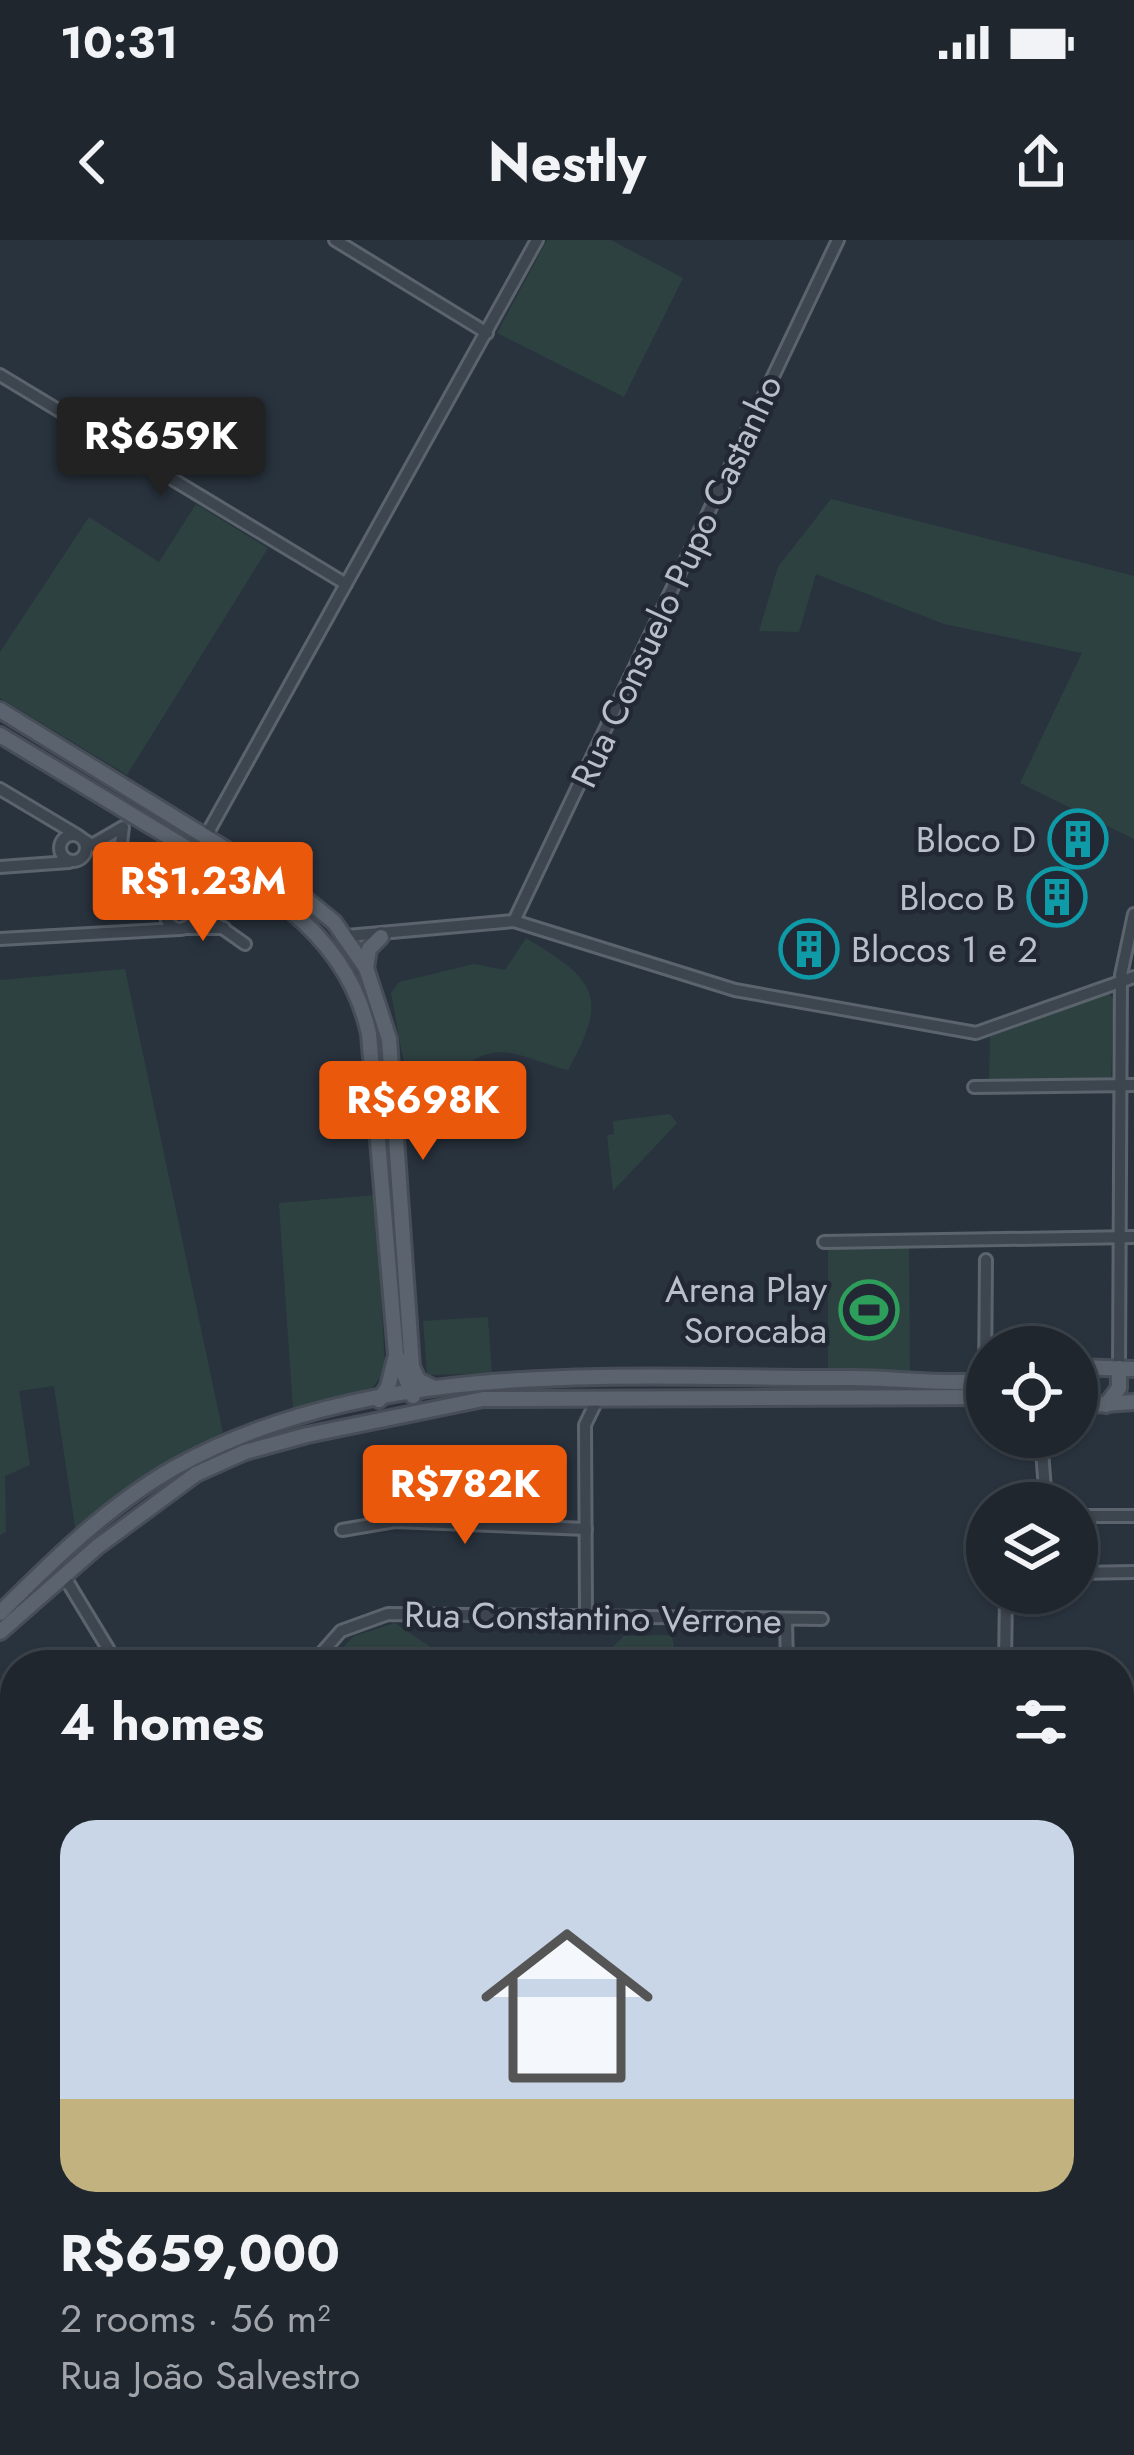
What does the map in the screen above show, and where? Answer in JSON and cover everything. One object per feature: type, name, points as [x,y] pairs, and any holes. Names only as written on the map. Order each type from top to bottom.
[{"type":"main road","points":[[0,710],[302,896],[351,941],[366,968],[389,1040],[412,1367],[422,1383],[439,1390]]},
{"type":"main road","points":[[0,735],[291,911],[341,965],[363,1007],[369,1034],[396,1354],[411,1394],[433,1408]]},
{"type":"main road","points":[[315,932],[351,941]]},
{"type":"main road","points":[[366,968],[369,949],[387,935]]},
{"type":"main road","points":[[379,1400],[388,1387],[396,1354]]},
{"type":"main road","points":[[1106,1406],[1127,1368]]},
{"type":"main road","points":[[0,1612],[127,1498],[175,1468],[272,1426],[379,1400],[504,1380],[966,1387]]},
{"type":"main road","points":[[0,1632],[151,1503],[196,1474],[307,1435],[483,1399],[966,1388]]},
{"type":"main road","points":[[1098,1406],[1134,1402]]},
{"type":"main road","points":[[28,1586],[49,1575],[64,1576]]},
{"type":"street","points":[[335,240],[487,333]]},
{"type":"street","points":[[206,836],[537,240]]},
{"type":"street","name":"Rua Consuelo Pupo Castanho","points":[[514,921],[838,240]]},
{"type":"street","points":[[0,375],[346,584]]},
{"type":"street","points":[[0,789],[189,904],[244,944]]},
{"type":"street","points":[[44,816],[74,861]]},
{"type":"street","points":[[34,865],[61,845],[123,827],[119,861]]},
{"type":"street","points":[[74,861],[86,852],[84,840]]},
{"type":"street","points":[[0,867],[119,861]]},
{"type":"street","points":[[157,886],[166,913],[181,928]]},
{"type":"street","points":[[143,928],[172,904],[189,904]]},
{"type":"street","points":[[181,928],[193,921],[189,904]]},
{"type":"street","points":[[1127,1368],[1119,1238],[1120,1085],[1134,914]]},
{"type":"street","points":[[351,941],[514,921],[735,990],[976,1034],[1127,979]]},
{"type":"street","points":[[0,940],[143,928],[228,929]]},
{"type":"street","points":[[974,1087],[1134,1085]]},
{"type":"street","points":[[824,1242],[1134,1237]]},
{"type":"street","points":[[986,1260],[986,1326]]},
{"type":"street","points":[[585,1425],[598,1398]]},
{"type":"street","points":[[572,1399],[585,1425],[586,1615]]},
{"type":"street","points":[[1098,1516],[1134,1516]]},
{"type":"street","points":[[342,1530],[395,1521],[586,1529]]},
{"type":"street","points":[[1098,1573],[1134,1572]]},
{"type":"street","points":[[64,1576],[109,1650]]},
{"type":"street","name":"Rua Constantino Verrone","points":[[324,1650],[341,1631],[388,1614],[822,1619]]},
{"type":"street","points":[[1006,1614],[1006,1650]]},
{"type":"street","points":[[786,1620],[787,1650]]},
{"type":"shaded area","points":[[547,240],[611,240],[683,278],[624,397],[497,333]]},
{"type":"shaded area","points":[[831,499],[1134,576],[1134,839],[1020,783],[1082,653],[944,624],[816,574],[799,632],[759,631],[778,567]]},
{"type":"shaded area","points":[[196,504],[268,548],[127,775],[0,698],[0,652],[89,517],[159,562]]},
{"type":"shaded area","points":[[526,938],[568,966],[589,992],[589,1024],[568,1070],[509,1053],[483,1056],[453,1076],[460,1123],[415,1124],[391,993],[399,982],[474,964],[505,970]]},
{"type":"shaded area","points":[[125,969],[223,1433],[127,1487],[76,1533],[54,1386],[19,1391],[30,1465],[5,1476],[6,1532],[0,1535],[0,980]]},
{"type":"shaded area","points":[[1107,992],[1114,999],[1111,1077],[989,1082],[990,1036]]},
{"type":"shaded area","points":[[670,1114],[677,1123],[613,1191],[607,1135],[614,1134],[613,1121]]},
{"type":"shaded area","points":[[376,1195],[385,1371],[372,1388],[293,1410],[279,1203]]},
{"type":"shaded area","name":"Arena Play Sorocaba","points":[[909,1247],[910,1371],[828,1372],[828,1248]]},
{"type":"shaded area","points":[[488,1317],[492,1373],[427,1375],[423,1321]]},
{"type":"shaded area","points":[[395,1623],[435,1650],[340,1650],[354,1636]]},
{"type":"shaded area","points":[[672,1635],[674,1650],[610,1650],[624,1636]]},
{"type":"place","name":"Bloco D","points":[[1078,839]]},
{"type":"place","name":"Bloco B","points":[[1057,897]]},
{"type":"place","name":"Blocos 1 e 2","points":[[809,949]]},
{"type":"place","name":"Arena Play Sorocaba","points":[[869,1310]]}]
